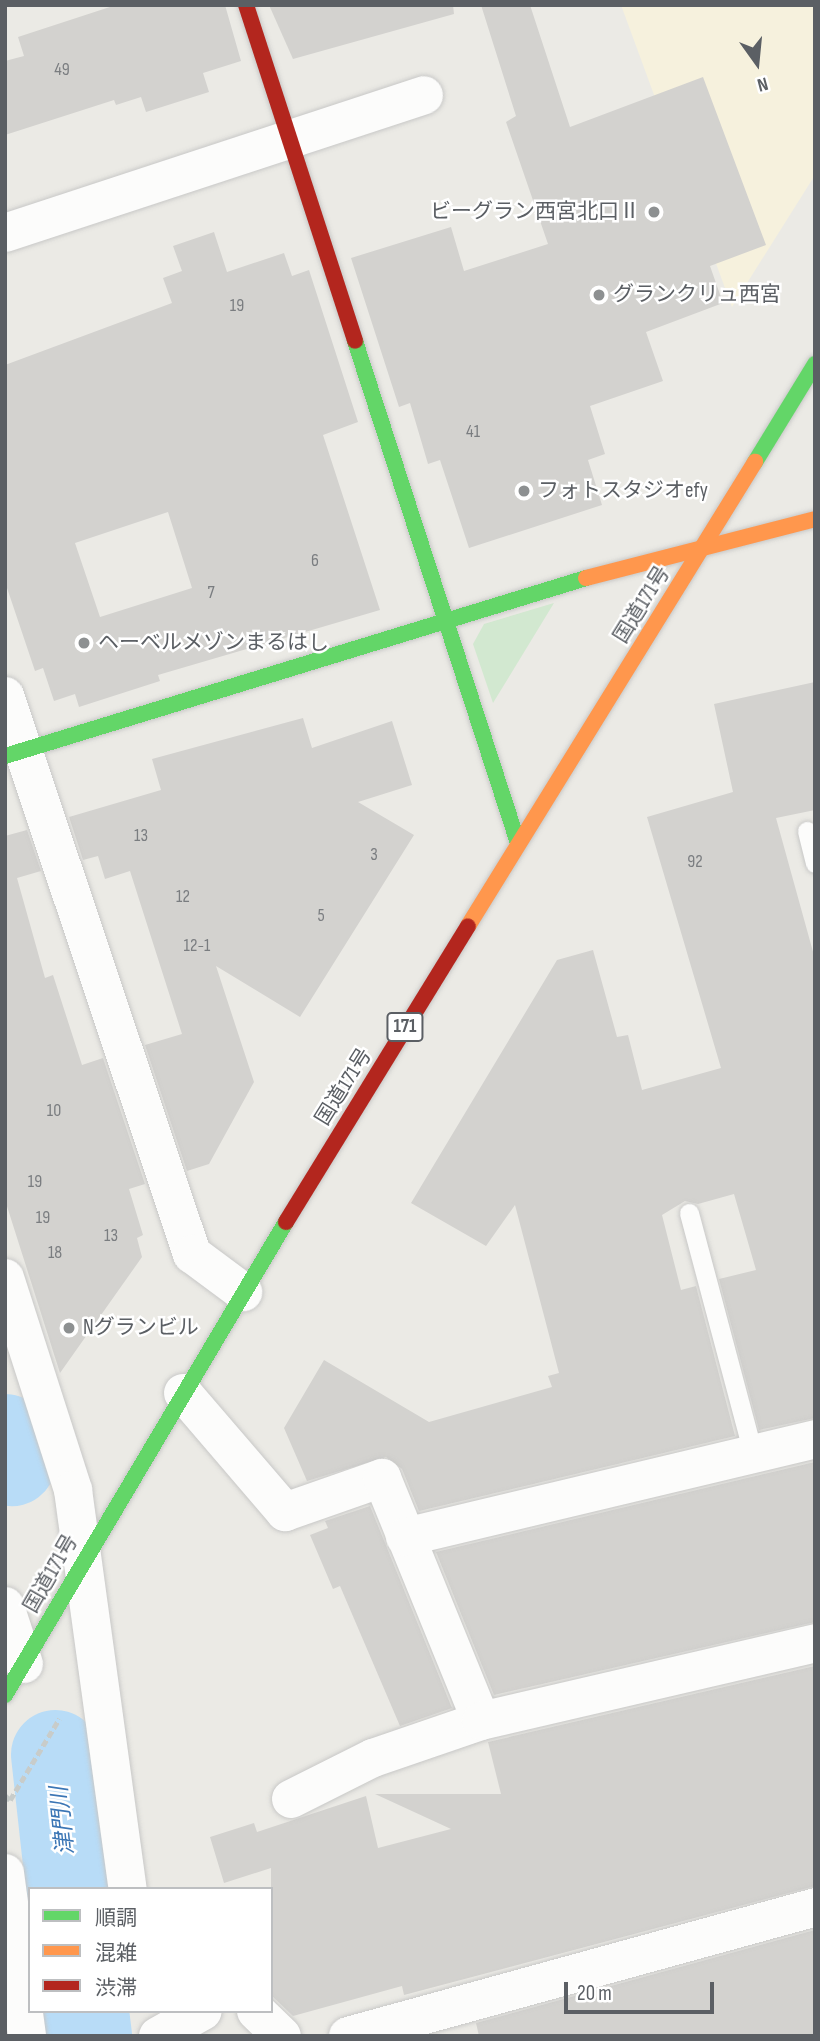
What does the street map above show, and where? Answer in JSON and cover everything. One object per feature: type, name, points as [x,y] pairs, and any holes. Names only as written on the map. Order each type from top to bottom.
[{"type":"main road","points":[[246,5],[442,621],[518,843]]},
{"type":"main road","name":"国道171号","points":[[14,1679],[86,1553],[243,1292],[815,364]]},
{"type":"main road","points":[[14,753],[442,621],[704,545],[815,519]]},
{"type":"street","points":[[5,233],[424,95]]},
{"type":"street","points":[[5,696],[14,753],[191,1254],[243,1292]]},
{"type":"street","points":[[5,1278],[73,1490],[86,1553],[128,1887]]},
{"type":"street","points":[[183,1393],[285,1512],[382,1478],[404,1538],[481,1721]]},
{"type":"street","points":[[404,1538],[815,1438]]},
{"type":"street","points":[[5,1606],[14,1679]]},
{"type":"street","points":[[291,1799],[373,1758],[481,1721],[815,1643]]},
{"type":"street","points":[[5,1873],[27,2036]]},
{"type":"street","points":[[348,2036],[815,1907]]},
{"type":"street","points":[[141,2013],[144,2036]]},
{"type":"street","points":[[158,2036],[199,2013]]},
{"type":"street","points":[[258,2013],[282,2036]]},
{"type":"lane","points":[[807,831],[815,863]]},
{"type":"lane","points":[[690,1213],[753,1454]]},
{"type":"path","points":[[5,1795],[10,1800],[67,1705]]},
{"type":"shaded area","points":[[621,5],[815,5],[815,175],[732,307]]},
{"type":"green space","points":[[554,603],[493,703],[473,644],[484,624]]},
{"type":"building","points":[[116,5],[225,5],[241,61],[203,73],[209,92],[146,112],[141,97],[116,105],[114,100],[5,135],[5,61],[24,56],[18,37]]},
{"type":"building","points":[[269,5],[453,5],[454,14],[293,59]]},
{"type":"building","points":[[481,5],[530,5],[570,127],[703,77],[766,245],[710,266],[723,303],[646,332],[663,381],[590,406],[605,454],[588,460],[602,505],[469,548],[440,460],[428,464],[410,403],[399,407],[351,258],[451,227],[464,271],[548,244],[506,122],[516,116]]},
{"type":"building","points":[[214,232],[227,272],[284,253],[292,276],[309,270],[358,422],[323,435],[380,610],[158,675],[160,681],[79,707],[75,694],[54,701],[43,668],[35,671],[5,582],[5,365],[172,303],[163,278],[182,271],[173,246]],"holes":[[[168,512],[192,588],[100,617],[75,543]]]},
{"type":"building","points":[[815,682],[815,810],[776,818],[815,959],[815,1418],[759,1430],[719,1279],[756,1270],[734,1194],[698,1204],[685,1201],[662,1215],[681,1290],[696,1286],[735,1436],[419,1511],[402,1469],[386,1457],[307,1481],[284,1428],[324,1360],[429,1422],[552,1387],[548,1376],[559,1373],[515,1205],[486,1246],[411,1203],[557,960],[593,950],[617,1037],[628,1035],[642,1090],[721,1068],[647,817],[733,792],[714,704]]},
{"type":"building","points":[[303,718],[312,748],[392,721],[412,785],[358,802],[414,835],[300,1017],[216,966],[254,1082],[209,1164],[187,1171],[145,1045],[182,1034],[130,871],[105,879],[98,856],[83,860],[69,817],[161,790],[152,759]]},
{"type":"building","points":[[27,830],[41,871],[17,878],[45,978],[53,975],[82,1065],[103,1058],[145,1184],[129,1189],[143,1235],[137,1238],[142,1257],[60,1373],[5,1200],[5,836]]},
{"type":"building","points":[[815,1462],[815,1622],[494,1695],[436,1552]]},
{"type":"building","points":[[370,1506],[452,1708],[400,1726],[340,1586],[333,1589],[310,1535],[328,1528],[325,1521]]},
{"type":"building","points":[[815,1666],[815,1886],[404,1995],[402,1986],[293,2016],[273,1997],[271,1868],[224,1883],[210,1837],[254,1823],[257,1832],[366,1796],[378,1848],[451,1829],[375,1794],[501,1794],[488,1742]]},
{"type":"building","points":[[815,1930],[815,2036],[479,2036],[476,2023]]},
{"type":"waterway","name":"津門川","points":[[5,1438],[11,1461]]},
{"type":"waterway","name":"津門川","points":[[55,1754],[70,1887]]},
{"type":"waterway","name":"津門川","points":[[84,2013],[87,2036]]},
{"type":"traffic: fast","points":[[355,341],[518,843]]},
{"type":"traffic: fast","points":[[755,462],[815,364]]},
{"type":"traffic: fast","points":[[5,756],[586,578]]},
{"type":"traffic: fast","points":[[5,1695],[286,1222]]},
{"type":"traffic: slow","points":[[468,926],[755,462]]},
{"type":"traffic: slow","points":[[586,578],[815,519]]},
{"type":"traffic: jam","points":[[246,5],[355,341]]},
{"type":"traffic: jam","points":[[286,1222],[468,926]]},
{"type":"place","name":"ビーグラン西宮北口Ⅱ","points":[[654,212]]},
{"type":"place","name":"グランクリュ西宮","points":[[599,295]]},
{"type":"place","name":"フォトスタジオefy","points":[[524,491]]},
{"type":"place","name":"ヘーベルメゾンまるはし","points":[[84,643]]},
{"type":"place","name":"Nグランビル","points":[[69,1328]]}]
